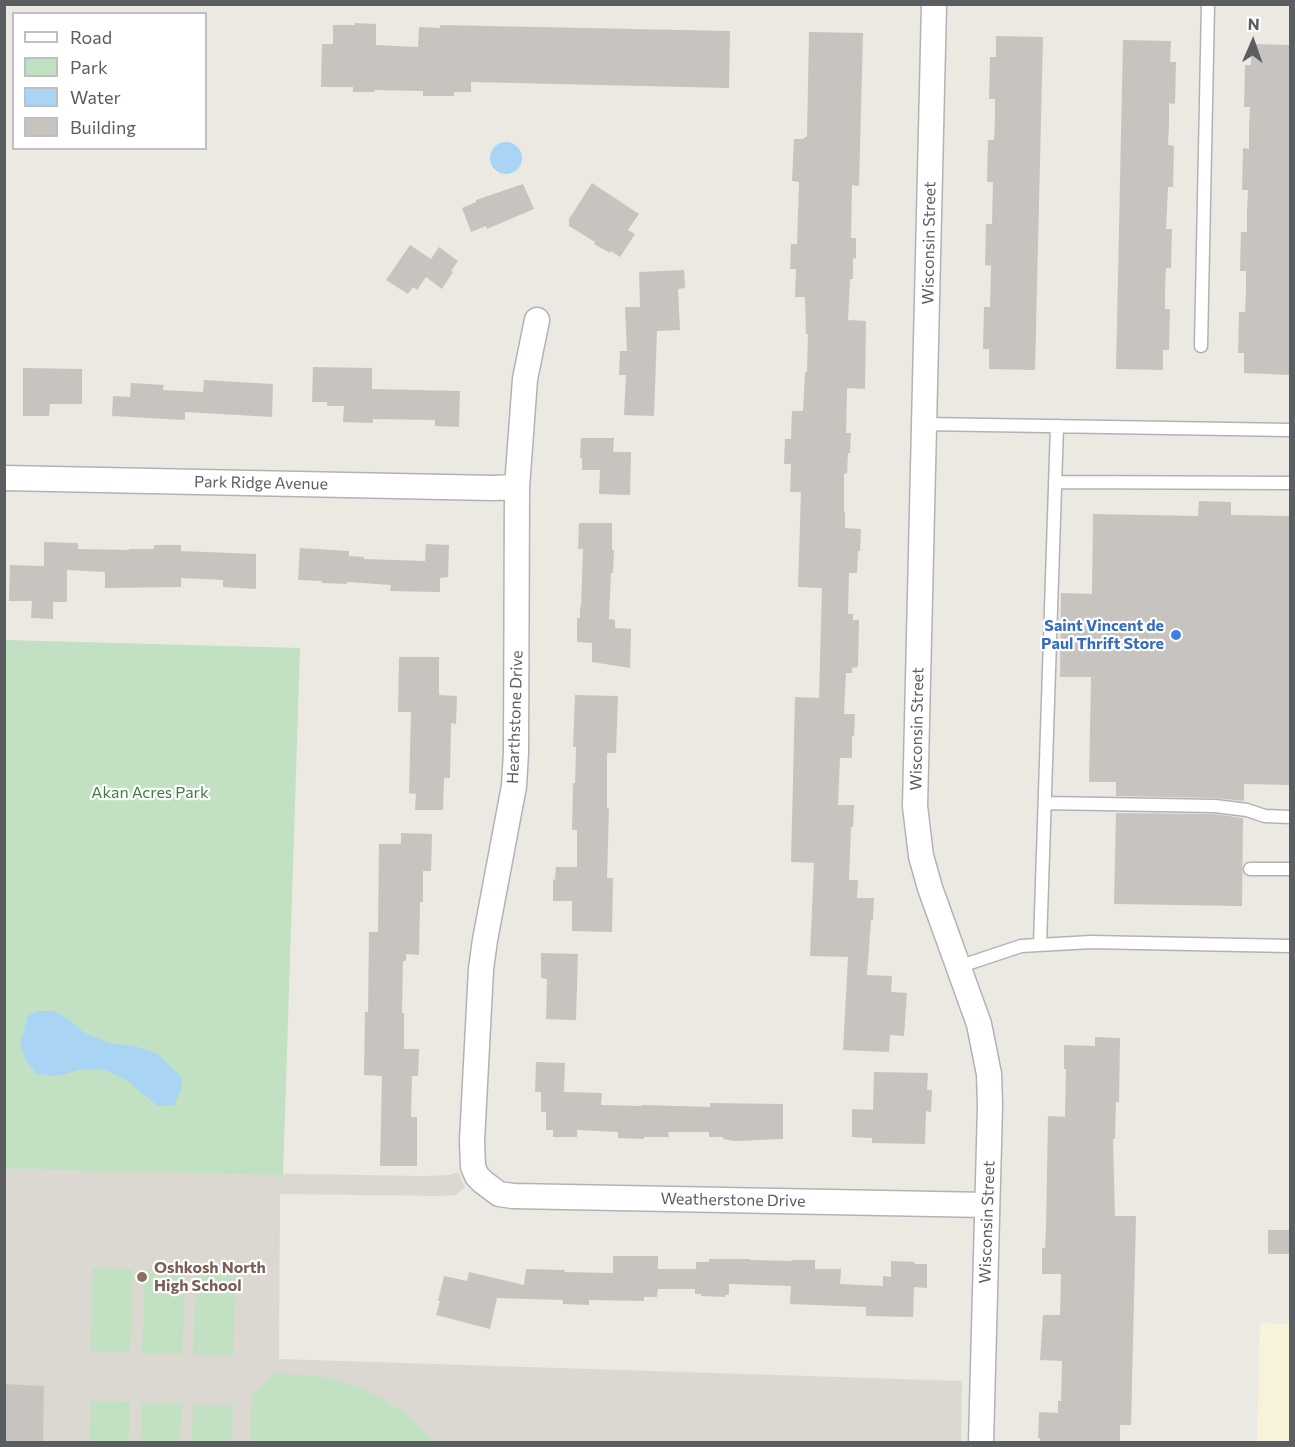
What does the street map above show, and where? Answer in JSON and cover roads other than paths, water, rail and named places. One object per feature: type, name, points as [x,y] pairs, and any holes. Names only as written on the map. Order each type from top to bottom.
[{"type":"street","name":"Wisconsin Street","points":[[934,4],[915,806],[921,856],[930,888],[979,1024],[990,1074],[981,1443]]},
{"type":"street","name":"Hearthstone Drive","points":[[483,1182],[477,1176],[472,1158],[481,969],[514,786],[517,487],[525,379],[537,320]]},
{"type":"street","name":"Park Ridge Avenue","points":[[4,478],[517,487]]},
{"type":"street","name":"Weatherstone Drive","points":[[483,1182],[499,1194],[513,1196],[987,1205]]},
{"type":"lane","points":[[1201,346],[1208,4]]},
{"type":"lane","points":[[924,424],[1290,430]]},
{"type":"lane","points":[[1040,945],[1057,426]]},
{"type":"lane","points":[[1055,482],[1290,483]]},
{"type":"lane","points":[[1045,803],[1215,806],[1247,810],[1265,816],[1290,817]]},
{"type":"lane","points":[[1250,869],[1290,869]]},
{"type":"lane","points":[[958,967],[1021,946],[1091,942],[1290,946]]},
{"type":"water","points":[[506,142],[517,147],[522,158],[517,169],[506,174],[495,169],[490,158],[495,147]]},
{"type":"water","points":[[37,1011],[54,1011],[83,1032],[109,1043],[135,1046],[158,1054],[181,1077],[182,1087],[174,1105],[158,1106],[125,1079],[105,1070],[82,1069],[57,1076],[37,1074],[26,1061],[20,1044],[28,1016]]},
{"type":"place","name":"Saint Vincent de Paul Thrift Store","points":[[1176,635]]},
{"type":"place","name":"Oshkosh North High School","points":[[142,1277]]},
{"type":"park label","name":"Akan Acres Park","points":[[150,793]]}]
